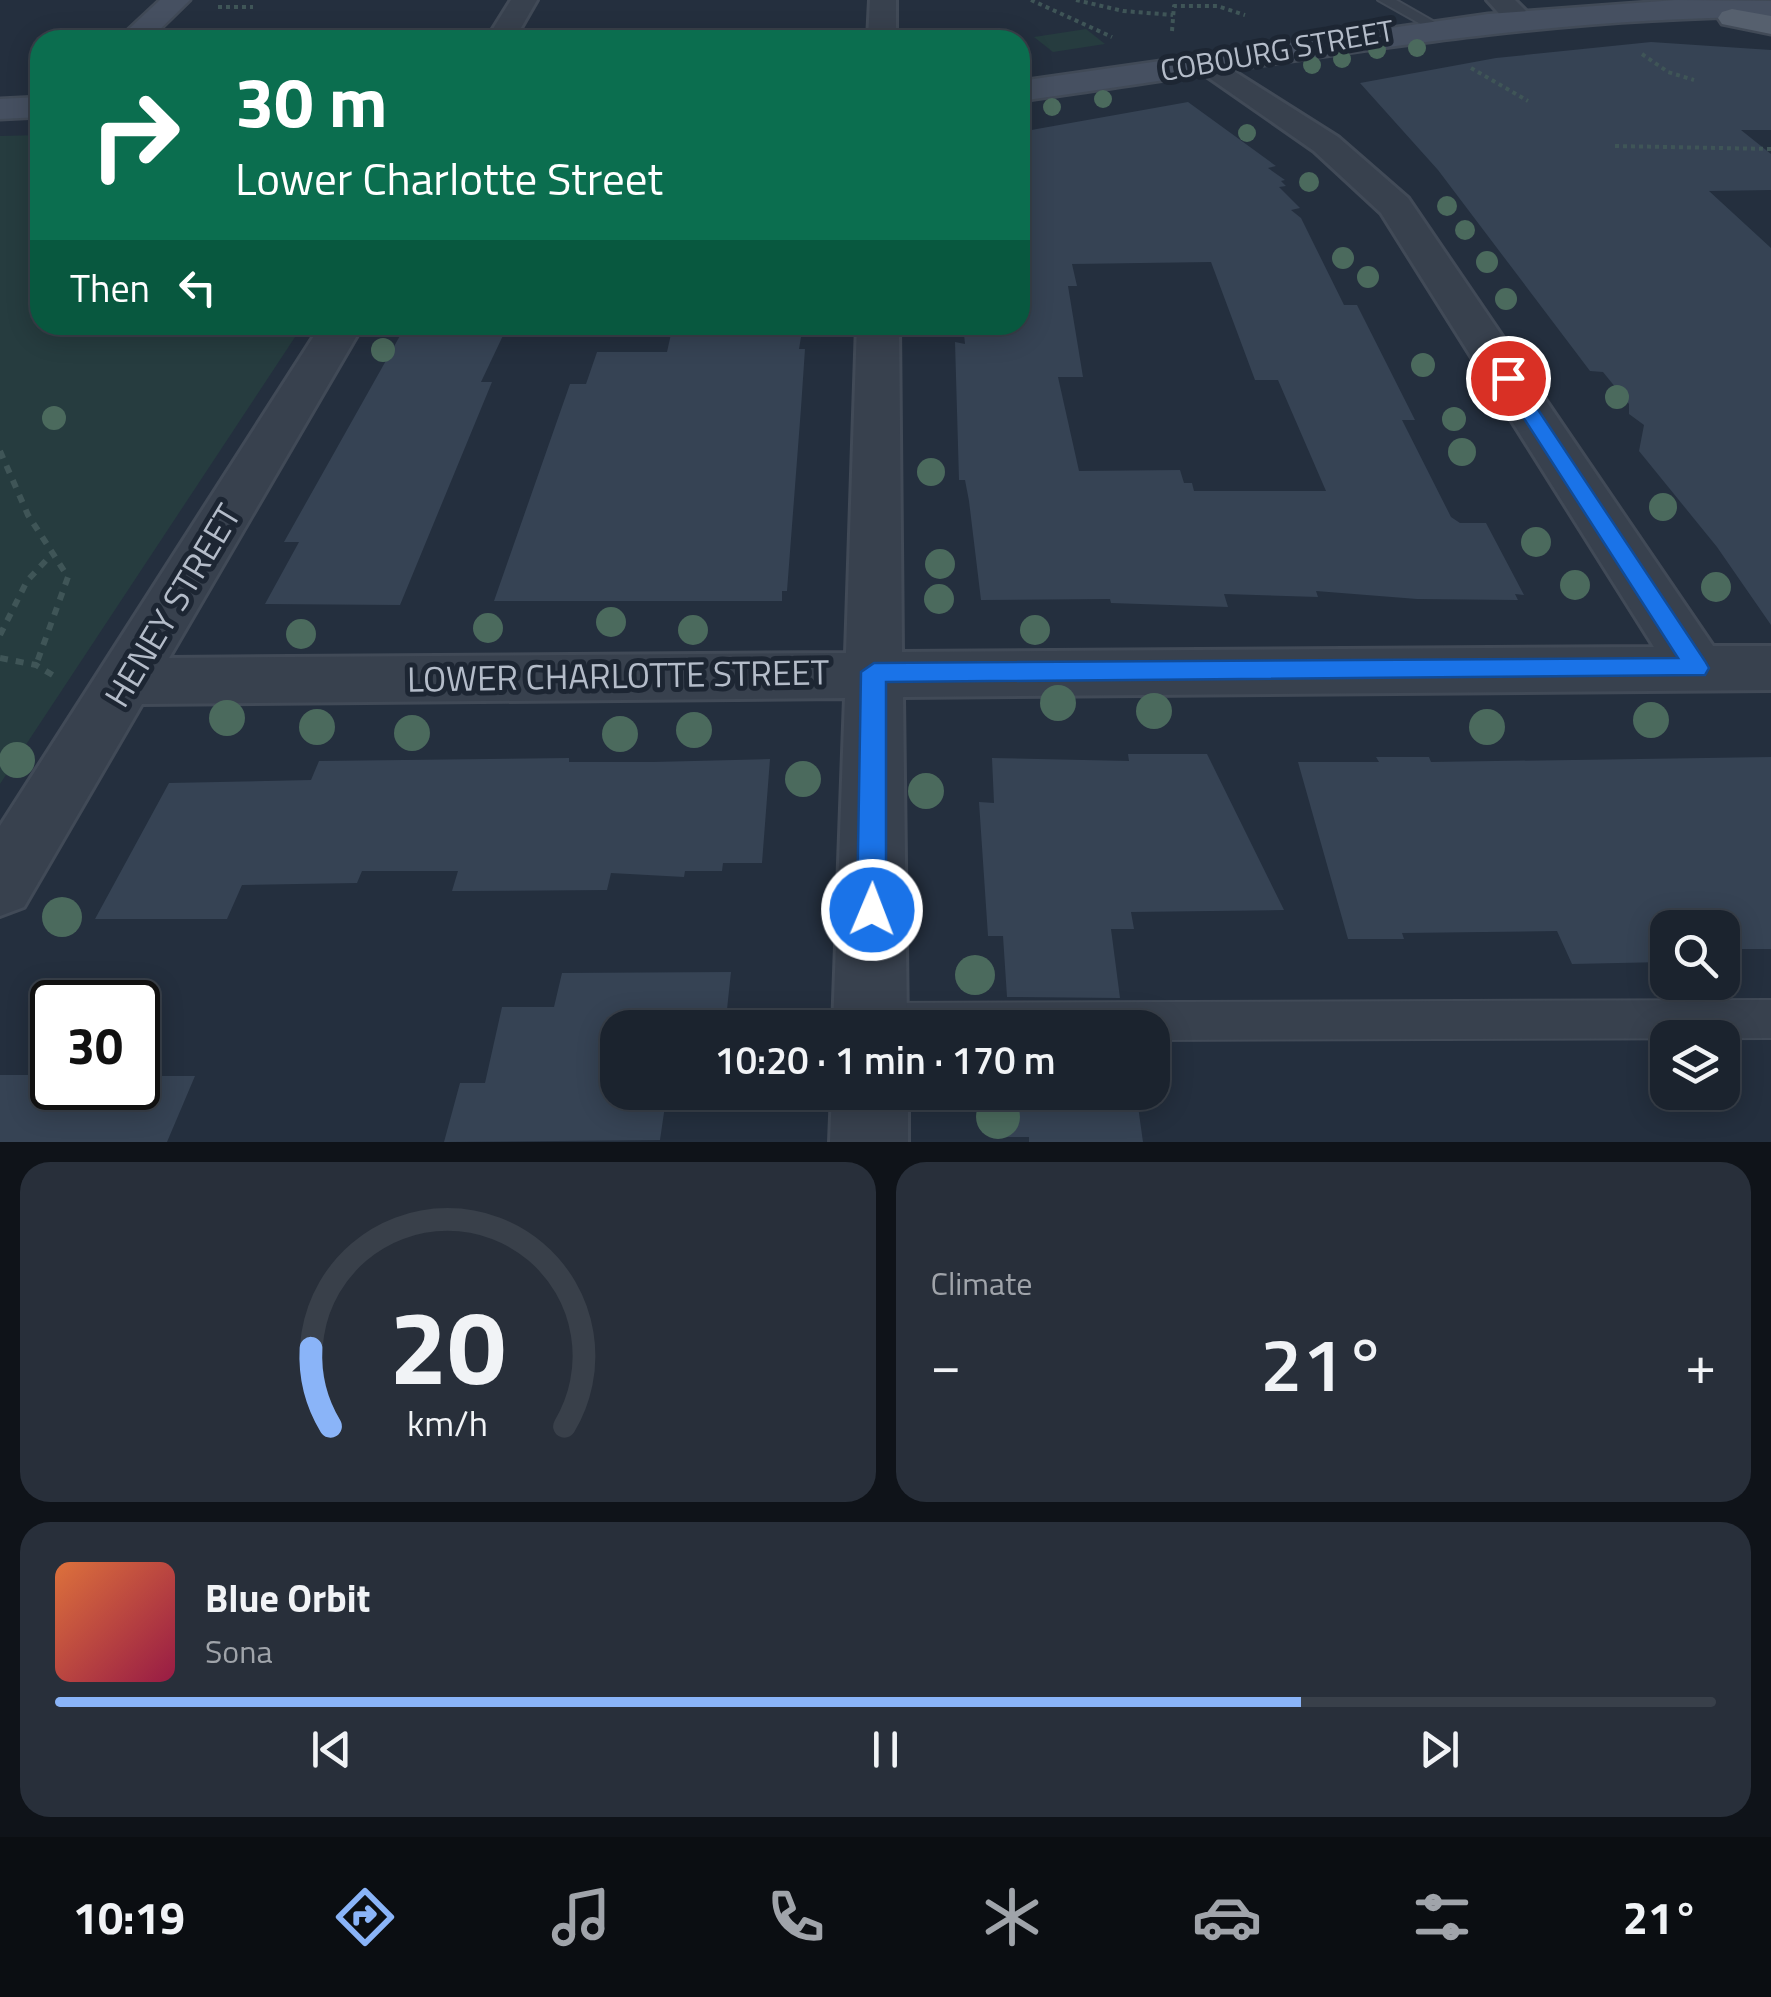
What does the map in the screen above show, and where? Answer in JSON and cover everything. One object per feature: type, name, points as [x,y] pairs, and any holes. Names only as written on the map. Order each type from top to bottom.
[{"type":"main road","points":[[1735,12],[1771,8]]},
{"type":"main road","points":[[1735,12],[1771,23]]},
{"type":"street","points":[[143,30],[176,0]]},
{"type":"street","points":[[506,30],[524,0]]},
{"type":"street","points":[[882,30],[883,0]]},
{"type":"street","name":"COBOURG STREET","points":[[1030,89],[1516,8],[1640,6],[1735,12]]},
{"type":"street","points":[[1188,65],[1326,144],[1395,206],[1697,668]]},
{"type":"street","points":[[0,108],[30,108]]},
{"type":"street","name":"HENEY STREET","points":[[0,885],[336,335]]},
{"type":"street","points":[[870,1010],[878,335]]},
{"type":"street","name":"LOWER CHARLOTTE STREET","points":[[126,681],[874,672],[1771,668]]},
{"type":"street","points":[[869,1110],[869,1142]]},
{"type":"lane","points":[[1385,0],[1431,24]]},
{"type":"lane","points":[[1170,1038],[1771,1020]]},
{"type":"path","points":[[1032,0],[1188,65]]},
{"type":"path","points":[[1076,0],[1123,11],[1173,15]]},
{"type":"path","points":[[206,7],[253,7]]},
{"type":"path","points":[[1466,66],[1528,101]]},
{"type":"path","points":[[1615,146],[1771,149]]},
{"type":"path","points":[[0,452],[12,484],[50,556],[68,577],[36,665]]},
{"type":"path","points":[[0,635],[27,581],[50,556]]},
{"type":"path","points":[[0,658],[36,665],[62,681]]},
{"type":"green space","points":[[1086,29],[1105,44],[1053,52],[1034,37]]},
{"type":"green space","points":[[30,135],[30,335],[296,335],[0,784],[0,136]]},
{"type":"building","points":[[1651,42],[1771,50],[1771,130],[1741,130],[1771,154],[1771,190],[1709,191],[1771,248],[1771,625],[1717,547],[1639,451],[1644,425],[1629,414],[1629,404],[1603,372],[1590,371],[1438,170],[1360,83],[1496,58]]},
{"type":"building","points":[[1188,102],[1276,166],[1268,168],[1285,180],[1281,181],[1286,186],[1279,187],[1300,208],[1291,210],[1301,218],[1344,305],[1357,305],[1415,420],[1402,420],[1451,517],[1460,523],[1486,523],[1524,595],[1515,594],[1518,600],[1417,599],[1316,591],[1318,597],[1224,594],[1228,607],[1111,603],[1110,599],[981,600],[969,501],[965,480],[959,480],[955,342],[965,344],[964,335],[1030,335],[1030,130]],"holes":[[[1211,262],[1255,380],[1278,380],[1326,491],[1194,491],[1192,483],[1184,483],[1180,470],[1079,471],[1058,377],[1083,377],[1068,286],[1077,286],[1072,264]]]},
{"type":"building","points":[[400,335],[503,335],[481,382],[492,382],[400,605],[265,604],[299,542],[284,542]]},
{"type":"building","points":[[671,335],[801,335],[799,349],[805,349],[801,408],[787,591],[782,591],[782,601],[494,601],[570,384],[586,384],[597,352],[667,352]]},
{"type":"building","points":[[1128,754],[1207,754],[1284,910],[1131,912],[1134,929],[1111,929],[1120,998],[1007,997],[1003,936],[988,936],[979,802],[994,803],[992,758],[1129,761]]},
{"type":"building","points":[[1376,757],[1429,757],[1431,762],[1771,757],[1771,949],[1740,949],[1740,910],[1650,910],[1650,962],[1572,964],[1557,931],[1402,933],[1404,939],[1348,939],[1298,762],[1379,762]]},
{"type":"building","points":[[569,758],[569,762],[770,759],[762,863],[723,863],[722,871],[685,871],[684,877],[611,873],[607,890],[452,891],[458,871],[362,871],[357,883],[242,885],[227,919],[95,919],[169,783],[311,780],[319,761]]},
{"type":"building","points":[[731,972],[727,1010],[600,1010],[600,1110],[664,1110],[660,1140],[444,1142],[460,1083],[485,1083],[502,1007],[554,1007],[562,973]]},
{"type":"building","points":[[0,1075],[30,1075],[30,1110],[160,1110],[160,1076],[195,1076],[167,1142],[0,1142]]},
{"type":"building","points":[[1005,1110],[1139,1110],[1143,1142],[1029,1142],[1029,1137],[1006,1137]]},
{"type":"route","points":[[872,910],[874,672],[1697,668],[1508,378]]}]
